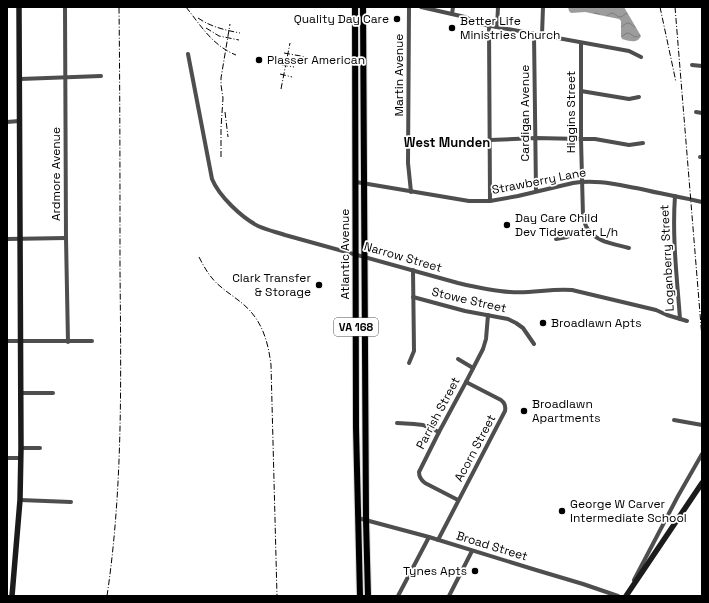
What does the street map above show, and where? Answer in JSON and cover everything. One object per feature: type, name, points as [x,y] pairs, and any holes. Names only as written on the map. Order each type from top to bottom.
[{"type":"main road","name":"Atlantic Avenue","points":[[355,7],[356,427],[360,596]]},
{"type":"main road","name":"Atlantic Avenue","points":[[363,7],[366,520],[368,596]]},
{"type":"street","points":[[12,596],[20,500],[22,448],[20,341],[19,7]]},
{"type":"street","name":"Ardmore Avenue","points":[[65,7],[68,341]]},
{"type":"street","name":"Martin Avenue","points":[[409,7],[408,163],[411,192]]},
{"type":"street","points":[[421,7],[465,17],[480,24],[629,51],[641,57]]},
{"type":"street","points":[[452,7],[452,14]]},
{"type":"street","points":[[497,27],[498,7]]},
{"type":"street","points":[[542,7],[542,35]]},
{"type":"street","points":[[489,26],[490,201]]},
{"type":"street","name":"Cardigan Avenue","points":[[534,34],[536,191]]},
{"type":"street","name":"Higgins Street","points":[[581,43],[582,209],[587,228]]},
{"type":"street","name":"Narrow Street","points":[[188,54],[212,179],[218,191],[225,200],[248,220],[258,226],[458,283],[510,292],[562,289],[572,290],[656,310],[687,321]]},
{"type":"street","points":[[692,65],[702,66]]},
{"type":"street","points":[[20,79],[101,76]]},
{"type":"street","points":[[581,91],[629,98],[639,97]]},
{"type":"street","points":[[696,112],[702,113]]},
{"type":"street","points":[[7,122],[19,122]]},
{"type":"street","points":[[490,140],[536,138],[595,139],[629,145],[643,143]]},
{"type":"street","name":"Strawberry Lane","points":[[356,182],[411,192],[469,200],[490,201],[511,198],[536,191],[582,182],[596,181],[702,202]]},
{"type":"street","name":"Loganberry Street","points":[[675,196],[673,220],[680,319]]},
{"type":"street","points":[[556,239],[567,238],[587,228],[600,240],[629,248]]},
{"type":"street","points":[[7,239],[66,238]]},
{"type":"street","points":[[409,363],[414,351],[413,270]]},
{"type":"street","name":"Stowe Street","points":[[413,297],[465,311],[508,319],[523,328],[534,344]]},
{"type":"street","name":"Parrish Street","points":[[458,500],[421,479],[419,475],[420,468],[483,349],[486,340],[488,315]]},
{"type":"street","points":[[7,341],[92,341]]},
{"type":"street","points":[[458,359],[474,368]]},
{"type":"street","name":"Acorn Street","points":[[438,540],[503,416],[506,407],[501,400],[466,382]]},
{"type":"street","points":[[21,393],[53,393]]},
{"type":"street","points":[[674,420],[702,425]]},
{"type":"street","points":[[397,423],[423,425],[439,432]]},
{"type":"street","points":[[22,448],[40,448]]},
{"type":"street","points":[[626,596],[678,496],[702,454]]},
{"type":"street","points":[[7,458],[21,458]]},
{"type":"street","points":[[626,596],[702,483]]},
{"type":"street","points":[[20,500],[71,502]]},
{"type":"street","name":"Broad Street","points":[[358,518],[429,537],[618,596]]},
{"type":"street","points":[[398,596],[429,537]]},
{"type":"street","points":[[449,596],[472,550]]},
{"type":"water","points":[[568,7],[624,7],[641,36],[635,41],[622,39],[621,21],[619,19],[585,12],[571,13]]},
{"type":"railway","points":[[107,596],[116,515],[120,433],[119,7]]},
{"type":"railway","points":[[186,7],[214,41],[236,55]]},
{"type":"railway","points":[[660,7],[676,82]]},
{"type":"railway","points":[[675,7],[702,338]]},
{"type":"railway","points":[[198,18],[213,26],[240,33]]},
{"type":"railway","points":[[221,157],[223,98],[221,78],[230,24]]},
{"type":"railway","points":[[206,28],[219,36],[239,40]]},
{"type":"railway","points":[[281,89],[290,43]]},
{"type":"railway","points":[[284,53],[306,57]]},
{"type":"railway","points":[[282,65],[294,67]]},
{"type":"railway","points":[[280,74],[292,77]]},
{"type":"railway","points":[[225,112],[228,137]]},
{"type":"railway","points":[[199,257],[214,281],[250,310],[266,339],[271,365],[277,596]]},
{"type":"place","name":"Quality Day Care","points":[[397,19]]},
{"type":"place","name":"Better Life Ministries Church","points":[[452,28]]},
{"type":"place","name":"Plasser American","points":[[259,60]]},
{"type":"place","name":"Day Care Child Dev Tidewater L/h","points":[[507,225]]},
{"type":"place","name":"Clark Transfer & Storage","points":[[319,285]]},
{"type":"place","name":"Broadlawn Apts","points":[[543,323]]},
{"type":"place","name":"Broadlawn Apartments","points":[[524,411]]},
{"type":"place","name":"George W Carver Intermediate School","points":[[562,511]]},
{"type":"place","name":"Tynes Apts","points":[[475,571]]},
{"type":"district","name":"West Munden","points":[[447,142]]}]
